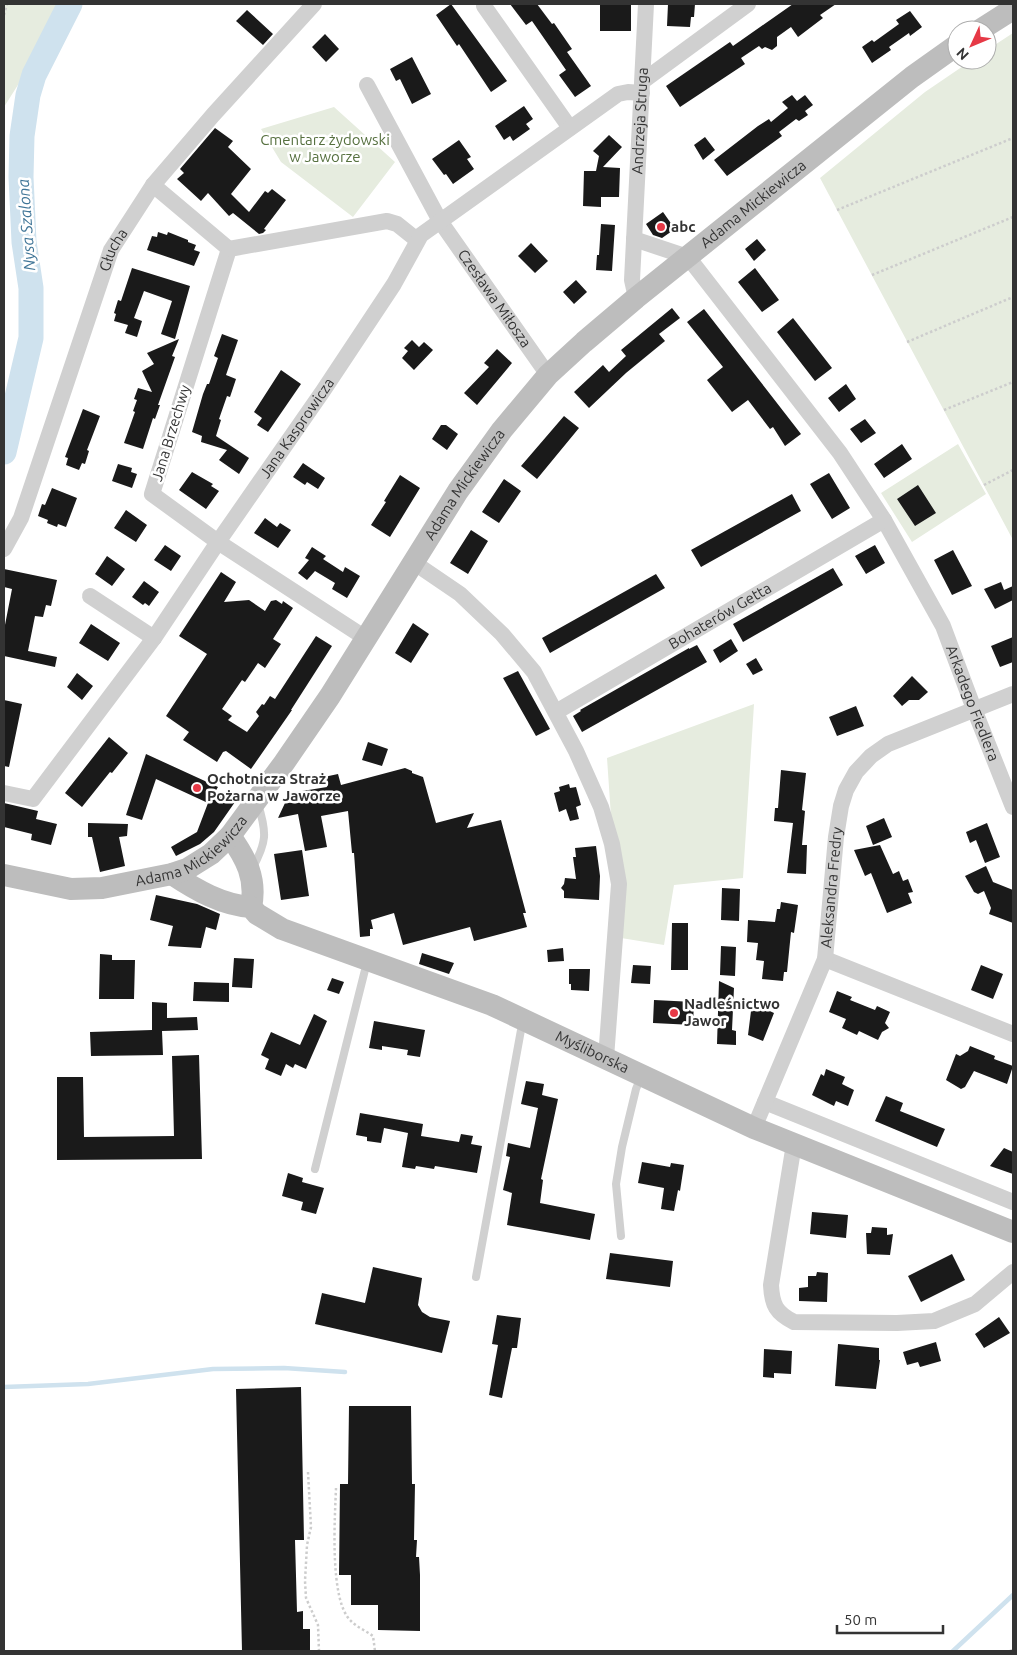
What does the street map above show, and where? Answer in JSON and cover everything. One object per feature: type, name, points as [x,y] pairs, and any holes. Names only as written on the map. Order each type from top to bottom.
[{"type":"main road","points":[[996,20],[1013,9]]},
{"type":"main road","name":"Adama Mickiewicza","points":[[4,875],[81,890],[102,888],[172,874],[199,862],[211,854],[230,836],[325,704],[458,491],[502,430],[548,375],[636,298],[912,77],[947,52]]},
{"type":"main road","points":[[230,836],[249,866],[253,897],[250,907]]},
{"type":"main road","name":"Myśliborska","points":[[172,874],[188,885],[225,903],[250,907],[257,914],[282,929],[492,1005],[754,1128],[1013,1232]]},
{"type":"street","name":"Głucha","points":[[4,550],[21,518],[111,250],[153,185],[213,115],[314,4]]},
{"type":"street","name":"Andrzeja Struga","points":[[636,298],[632,280],[646,4]]},
{"type":"street","points":[[440,221],[618,94],[642,87],[748,4]]},
{"type":"street","points":[[484,6],[570,128]]},
{"type":"street","name":"Czesława Miłosza","points":[[367,85],[440,221],[548,375]]},
{"type":"street","points":[[153,185],[229,249],[387,221],[397,224],[417,240]]},
{"type":"street","name":"Jana Kasprowicza","points":[[4,792],[33,799],[154,638],[394,284],[417,240],[424,232],[440,221]]},
{"type":"street","points":[[634,239],[688,257],[840,452],[884,520]]},
{"type":"street","name":"Jana Brzechwy","points":[[229,249],[152,494],[218,542],[367,639]]},
{"type":"street","name":"Arkadego Fiedlera","points":[[884,520],[943,626],[1013,807]]},
{"type":"street","name":"Bohaterów Getta","points":[[556,712],[884,520]]},
{"type":"street","points":[[413,562],[460,594],[502,634],[534,672],[556,712],[600,807],[612,844],[619,884],[606,1058]]},
{"type":"street","points":[[90,596],[154,638]]},
{"type":"street","name":"Aleksandra Fredry","points":[[754,1128],[825,959],[836,837],[841,806],[846,790],[856,772],[871,756],[888,744],[1013,694]]},
{"type":"street","points":[[825,959],[1013,1034]]},
{"type":"street","points":[[765,1102],[1013,1202]]},
{"type":"street","points":[[794,1144],[771,1285],[772,1300],[777,1310],[784,1317],[794,1322],[897,1323],[934,1321],[975,1304],[1013,1272]]},
{"type":"lane","points":[[250,873],[262,850],[264,840],[257,800]]},
{"type":"lane","points":[[315,1169],[368,960]]},
{"type":"lane","points":[[476,1277],[521,1030],[526,1021]]},
{"type":"lane","points":[[621,1236],[616,1184],[636,1089],[642,1075]]},
{"type":"path","points":[[4,15],[8,4]]},
{"type":"path","points":[[837,210],[1013,138]]},
{"type":"path","points":[[872,275],[1013,217]]},
{"type":"path","points":[[908,342],[1013,297]]},
{"type":"path","points":[[944,410],[1013,382]]},
{"type":"path","points":[[984,485],[1013,470]]},
{"type":"path","points":[[308,1472],[311,1527],[307,1544],[306,1598],[318,1625],[319,1651]]},
{"type":"path","points":[[336,1488],[335,1563],[341,1607],[350,1621],[373,1636],[375,1651]]},
{"type":"green space","points":[[4,4],[60,4],[28,69],[4,107]]},
{"type":"green space","points":[[1013,33],[1013,540],[820,178],[925,92],[957,70],[997,70],[997,43]]},
{"type":"green space","name":"Cmentarz żydowski w Jaworze","points":[[334,107],[395,162],[353,217],[281,162],[261,129]]},
{"type":"green space","points":[[958,444],[986,494],[912,542],[881,493]]},
{"type":"green space","points":[[754,704],[743,878],[674,885],[664,945],[615,937],[617,904],[607,758]]},
{"type":"building","points":[[451,4],[507,81],[491,92],[459,44],[457,46],[436,15]]},
{"type":"building","points":[[510,4],[537,4],[552,24],[554,23],[572,49],[567,52],[591,86],[575,97],[559,75],[566,70],[532,21],[526,25]]},
{"type":"building","points":[[600,4],[631,4],[631,31],[600,31]]},
{"type":"building","points":[[668,4],[695,4],[694,17],[691,17],[690,27],[667,26]]},
{"type":"building","points":[[793,4],[836,4],[820,15],[823,18],[798,37],[791,27],[777,37],[777,46],[772,50],[765,47],[762,49],[759,46],[741,58],[745,64],[680,107],[666,86],[730,42],[733,46]]},
{"type":"building","points":[[247,10],[273,34],[263,45],[236,21]]},
{"type":"building","points":[[910,11],[922,27],[910,36],[909,33],[889,47],[891,50],[872,63],[862,47],[872,40],[874,42],[899,24],[896,20]]},
{"type":"building","points":[[325,34],[339,49],[326,62],[312,47]]},
{"type":"building","points":[[412,57],[431,94],[412,104],[400,79],[396,81],[390,69]]},
{"type":"building","points":[[792,95],[797,101],[805,95],[813,105],[805,111],[808,115],[799,121],[796,119],[779,132],[782,136],[727,176],[714,160],[758,126],[769,119],[771,122],[788,108],[782,102]]},
{"type":"building","points":[[524,106],[533,119],[526,124],[530,129],[513,141],[510,136],[504,140],[495,126]]},
{"type":"building","points":[[215,128],[233,141],[228,147],[251,169],[231,194],[249,212],[265,191],[268,193],[272,189],[286,200],[263,233],[259,234],[233,213],[229,216],[208,193],[201,201],[177,179],[184,173],[180,169]]},
{"type":"building","points":[[609,135],[622,147],[603,167],[620,168],[619,197],[601,197],[601,207],[583,206],[584,171],[596,171],[599,156],[593,151]]},
{"type":"building","points":[[705,137],[715,150],[703,160],[694,145]]},
{"type":"building","points":[[459,140],[471,157],[467,159],[474,169],[453,184],[432,159]]},
{"type":"building","name":"abc","points":[[663,212],[675,229],[662,238],[653,235],[646,224]]},
{"type":"building","points":[[601,224],[615,225],[612,271],[596,270]]},
{"type":"building","points":[[158,232],[167,235],[168,232],[196,245],[194,250],[200,252],[194,266],[147,250],[152,236],[157,237]]},
{"type":"building","points":[[757,239],[766,250],[754,261],[745,249]]},
{"type":"building","points":[[531,243],[548,261],[535,273],[518,256]]},
{"type":"building","points":[[132,268],[190,286],[175,339],[161,334],[172,301],[144,291],[134,318],[142,321],[137,337],[125,333],[128,325],[114,321],[118,300],[121,301]]},
{"type":"building","points":[[755,268],[779,300],[762,312],[738,282]]},
{"type":"building","points":[[576,280],[587,292],[574,304],[563,292]]},
{"type":"building","points":[[672,308],[680,318],[659,334],[665,341],[626,373],[589,408],[574,392],[603,365],[609,372],[626,356],[621,350]]},
{"type":"building","points":[[704,309],[801,434],[785,446],[773,427],[770,429],[748,400],[732,412],[707,380],[723,367],[687,322]]},
{"type":"building","points":[[793,318],[832,368],[815,381],[777,332]]},
{"type":"building","points":[[222,334],[238,340],[226,375],[236,379],[230,397],[227,396],[219,419],[221,420],[216,436],[249,458],[239,474],[219,460],[227,450],[201,442],[202,436],[192,432],[203,394],[207,384],[209,384],[218,358],[214,356]]},
{"type":"building","points":[[179,339],[172,356],[175,357],[158,405],[160,405],[155,419],[153,418],[143,449],[124,443],[135,412],[133,411],[137,400],[134,399],[138,388],[152,392],[142,371],[154,364],[147,353]]},
{"type":"building","points":[[412,340],[419,347],[424,342],[433,350],[414,370],[402,358],[408,351],[404,348]]},
{"type":"building","points":[[497,349],[512,363],[477,405],[464,393],[489,367],[484,363]]},
{"type":"building","points":[[281,370],[301,384],[268,432],[257,425],[262,418],[254,412]]},
{"type":"building","points":[[846,384],[856,399],[839,412],[828,398]]},
{"type":"building","points":[[83,409],[100,416],[87,450],[89,451],[85,464],[82,463],[79,470],[66,465],[68,458],[65,457]]},
{"type":"building","points":[[564,416],[579,428],[537,479],[521,466]]},
{"type":"building","points":[[865,419],[876,433],[861,443],[850,429]]},
{"type":"building","points":[[441,425],[446,425],[458,434],[447,450],[432,439]]},
{"type":"building","points":[[902,444],[912,459],[884,478],[874,464]]},
{"type":"building","points":[[303,463],[325,478],[318,489],[307,482],[305,485],[293,477]]},
{"type":"building","points":[[118,464],[132,468],[131,472],[137,474],[132,488],[112,481]]},
{"type":"building","points":[[192,472],[213,484],[211,486],[219,491],[206,509],[179,490]]},
{"type":"building","points":[[829,473],[850,508],[832,519],[810,484]]},
{"type":"building","points":[[400,475],[420,488],[390,537],[371,525]]},
{"type":"building","points":[[504,479],[521,491],[499,523],[482,512]]},
{"type":"building","points":[[918,485],[936,513],[915,526],[897,499]]},
{"type":"building","points":[[52,488],[77,498],[66,527],[58,524],[57,527],[47,523],[48,520],[38,516],[42,504],[45,505]]},
{"type":"building","points":[[792,494],[801,511],[701,567],[691,550]]},
{"type":"building","points":[[126,510],[147,525],[136,542],[114,528]]},
{"type":"building","points":[[265,518],[277,527],[280,523],[291,530],[278,548],[254,533]]},
{"type":"building","points":[[471,530],[488,541],[468,574],[450,563]]},
{"type":"building","points":[[165,545],[181,556],[171,571],[154,560]]},
{"type":"building","points":[[875,545],[885,563],[866,574],[855,556]]},
{"type":"building","points":[[312,547],[326,556],[323,559],[343,572],[345,567],[360,576],[347,598],[332,589],[335,583],[315,571],[307,580],[298,573],[309,560],[305,558]]},
{"type":"building","points":[[953,550],[972,586],[952,595],[934,560]]},
{"type":"building","points":[[107,556],[125,569],[112,586],[95,574]]},
{"type":"building","points":[[833,568],[843,585],[743,642],[733,624]]},
{"type":"building","points":[[4,569],[57,580],[51,606],[46,605],[43,617],[35,616],[28,651],[57,657],[55,667],[4,656],[4,630],[12,589],[4,587]]},
{"type":"building","points":[[221,572],[236,582],[224,602],[249,600],[265,611],[271,601],[276,600],[282,604],[283,601],[293,608],[273,639],[281,644],[265,668],[258,663],[245,682],[242,680],[222,709],[232,716],[228,720],[247,732],[259,716],[256,712],[270,696],[275,699],[316,636],[332,646],[292,710],[251,769],[226,751],[223,752],[217,762],[183,740],[189,732],[166,716],[207,654],[179,636]]},
{"type":"building","points":[[656,574],[665,588],[550,653],[542,638]]},
{"type":"building","points":[[144,581],[159,592],[149,606],[145,603],[143,605],[132,597]]},
{"type":"building","points":[[1001,582],[1004,590],[1013,586],[1013,600],[995,609],[984,589]]},
{"type":"building","points":[[413,623],[429,634],[411,663],[395,653]]},
{"type":"building","points":[[91,624],[120,643],[108,661],[79,643]]},
{"type":"building","points":[[1013,637],[1013,662],[1000,667],[991,646]]},
{"type":"building","points":[[731,639],[738,651],[720,663],[713,650]]},
{"type":"building","points":[[697,645],[707,662],[582,732],[573,716],[580,710]]},
{"type":"building","points":[[756,658],[763,670],[753,675],[746,664]]},
{"type":"building","points":[[518,671],[550,729],[536,736],[503,678]]},
{"type":"building","points":[[77,673],[93,686],[82,700],[67,687]]},
{"type":"building","points":[[912,676],[928,692],[919,700],[909,700],[902,706],[893,696]]},
{"type":"building","points":[[4,700],[22,704],[9,767],[4,766]]},
{"type":"building","points":[[856,706],[864,726],[837,736],[829,717]]},
{"type":"building","points":[[109,737],[128,753],[82,807],[65,793]]},
{"type":"building","points":[[368,742],[388,749],[382,766],[362,760]]},
{"type":"building","name":"Ochotnicza Straż Pożarna w Jaworze","points":[[146,754],[218,787],[215,792],[235,802],[214,832],[200,844],[176,856],[171,847],[197,832],[208,803],[156,779],[142,820],[126,815]]},
{"type":"building","points":[[405,768],[423,777],[436,823],[474,813],[467,828],[501,820],[526,913],[523,913],[527,927],[474,941],[470,927],[403,945],[394,913],[371,920],[373,929],[370,929],[370,936],[360,937],[354,853],[352,853],[348,811],[321,816],[327,847],[305,851],[298,814],[278,818],[285,803],[298,802],[296,792],[327,787],[324,777],[338,774],[341,785]]},
{"type":"building","points":[[781,770],[806,773],[802,810],[805,811],[802,845],[807,845],[806,874],[787,873],[793,823],[774,821],[775,808],[778,808]]},
{"type":"building","points":[[569,784],[570,788],[576,787],[581,805],[576,807],[579,819],[570,821],[566,809],[559,812],[554,793],[560,791],[559,787]]},
{"type":"building","points":[[4,803],[38,811],[36,819],[57,824],[51,845],[31,840],[32,834],[4,827]]},
{"type":"building","points":[[884,818],[892,837],[873,845],[866,826]]},
{"type":"building","points":[[88,823],[128,824],[127,836],[119,837],[125,866],[100,872],[92,837],[88,837]]},
{"type":"building","points":[[987,823],[1000,857],[985,863],[976,840],[970,843],[966,832]]},
{"type":"building","points":[[880,845],[893,874],[899,871],[903,881],[908,879],[913,892],[908,893],[912,903],[887,913],[871,873],[865,876],[854,850]]},
{"type":"building","points":[[596,846],[600,876],[599,900],[564,898],[564,891],[561,888],[565,878],[576,879],[573,857],[576,857],[575,848]]},
{"type":"building","points":[[302,850],[309,896],[281,900],[274,854]]},
{"type":"building","points":[[986,866],[993,882],[1013,890],[1013,923],[989,914],[991,908],[984,891],[978,894],[974,892],[965,876]]},
{"type":"building","points":[[722,888],[740,889],[739,921],[721,920]]},
{"type":"building","points":[[156,895],[197,904],[220,914],[216,930],[206,927],[201,948],[168,946],[173,926],[150,920]]},
{"type":"building","points":[[781,902],[798,905],[794,933],[791,932],[787,972],[784,972],[783,981],[762,979],[764,961],[756,960],[758,943],[747,942],[748,920],[775,922],[777,909],[780,909]]},
{"type":"building","points":[[672,923],[688,923],[688,970],[671,970]]},
{"type":"building","points":[[721,946],[736,947],[735,976],[720,975]]},
{"type":"building","points":[[563,948],[564,961],[548,962],[547,950]]},
{"type":"building","points":[[422,953],[454,963],[449,974],[419,964]]},
{"type":"building","points":[[100,954],[112,955],[112,960],[135,960],[134,999],[99,999]]},
{"type":"building","points":[[234,958],[254,959],[252,988],[232,987]]},
{"type":"building","points":[[633,965],[651,966],[650,984],[631,983]]},
{"type":"building","points":[[981,965],[1003,974],[993,999],[971,990]]},
{"type":"building","points":[[569,969],[590,969],[589,991],[571,990]]},
{"type":"building","points":[[332,978],[344,982],[339,994],[327,990]]},
{"type":"building","points":[[719,981],[734,988],[732,1030],[736,1031],[736,1045],[717,1044]]},
{"type":"building","points":[[194,982],[229,983],[229,1002],[193,1001]]},
{"type":"building","points":[[837,991],[852,997],[850,1000],[875,1010],[877,1006],[890,1012],[885,1023],[889,1028],[882,1032],[878,1040],[859,1031],[857,1035],[842,1028],[846,1019],[829,1012]]},
{"type":"building","name":"Nadleśnictwo Jawor","points":[[654,1000],[694,1002],[693,1025],[653,1023]]},
{"type":"building","points":[[152,1002],[167,1003],[167,1018],[197,1017],[198,1030],[162,1031],[163,1055],[91,1056],[90,1032],[152,1030]]},
{"type":"building","points":[[752,1003],[774,1013],[763,1041],[748,1035]]},
{"type":"building","points":[[314,1014],[327,1021],[306,1069],[295,1064],[293,1068],[286,1064],[281,1076],[265,1069],[269,1059],[261,1055],[271,1032],[300,1045]]},
{"type":"building","points":[[374,1021],[425,1030],[420,1057],[407,1055],[408,1050],[382,1046],[382,1050],[369,1048]]},
{"type":"building","points":[[970,1046],[995,1056],[994,1059],[1013,1066],[1007,1084],[974,1071],[965,1087],[961,1089],[946,1080],[956,1054],[960,1056],[968,1051]]},
{"type":"building","points":[[199,1055],[202,1159],[57,1160],[57,1077],[83,1077],[84,1137],[174,1136],[172,1056]]},
{"type":"building","points":[[826,1069],[845,1077],[842,1084],[854,1090],[848,1106],[836,1101],[834,1106],[812,1095],[821,1074],[824,1076]]},
{"type":"building","points":[[526,1081],[544,1084],[542,1095],[558,1099],[541,1179],[543,1180],[540,1203],[595,1214],[590,1240],[507,1225],[512,1193],[503,1190],[510,1157],[506,1156],[508,1143],[530,1148],[538,1108],[521,1104]]},
{"type":"building","points":[[886,1096],[903,1103],[900,1111],[945,1129],[937,1147],[875,1121]]},
{"type":"building","points":[[360,1113],[423,1124],[421,1136],[459,1142],[461,1134],[473,1136],[471,1144],[482,1146],[477,1173],[435,1166],[434,1169],[416,1166],[415,1169],[402,1167],[408,1133],[384,1128],[381,1143],[367,1141],[367,1137],[356,1135]]},
{"type":"building","points":[[1004,1148],[1013,1152],[1013,1174],[990,1166]]},
{"type":"building","points":[[642,1162],[670,1167],[671,1163],[684,1165],[680,1191],[678,1190],[674,1211],[661,1209],[664,1188],[638,1183]]},
{"type":"building","points":[[288,1173],[303,1178],[302,1182],[324,1188],[316,1214],[301,1210],[303,1202],[282,1196]]},
{"type":"building","points":[[812,1212],[848,1215],[846,1238],[810,1234]]},
{"type":"building","points":[[872,1227],[887,1228],[887,1235],[893,1234],[890,1255],[867,1254],[866,1233],[871,1233]]},
{"type":"building","points":[[610,1253],[673,1261],[670,1287],[606,1279]]},
{"type":"building","points":[[952,1254],[965,1280],[921,1302],[908,1276]]},
{"type":"building","points":[[373,1267],[422,1278],[418,1305],[422,1312],[430,1317],[450,1321],[442,1353],[315,1324],[322,1293],[365,1303]]},
{"type":"building","points":[[817,1272],[828,1273],[827,1302],[799,1301],[799,1288],[808,1287],[808,1276],[816,1276]]},
{"type":"building","points":[[497,1315],[521,1318],[517,1348],[512,1348],[502,1398],[489,1395],[498,1345],[492,1344]]},
{"type":"building","points":[[999,1317],[1010,1333],[984,1348],[975,1334]]},
{"type":"building","points":[[936,1342],[941,1361],[920,1367],[918,1362],[907,1365],[903,1352]]},
{"type":"building","points":[[838,1344],[879,1348],[880,1360],[876,1389],[835,1386]]},
{"type":"building","points":[[764,1349],[792,1351],[791,1374],[774,1373],[774,1378],[763,1377]]},
{"type":"building","points":[[301,1387],[304,1540],[295,1540],[297,1612],[303,1611],[303,1629],[310,1629],[310,1651],[242,1651],[236,1389]]},
{"type":"building","points":[[349,1406],[411,1406],[412,1484],[415,1484],[414,1540],[417,1540],[416,1557],[419,1557],[420,1631],[378,1630],[378,1605],[351,1605],[351,1575],[339,1575],[340,1484],[348,1484]]},
{"type":"waterway","name":"Nysa Szalona","points":[[4,452],[31,338],[31,288],[24,242],[21,177],[22,136],[28,95],[34,75],[70,4]]},
{"type":"waterway","points":[[4,1387],[88,1384],[213,1369],[284,1368],[345,1372]]},
{"type":"waterway","points":[[953,1651],[1013,1595]]},
{"type":"place","name":"abc","points":[[661,227]]},
{"type":"place","name":"Ochotnicza Straż Pożarna w Jaworze","points":[[197,788]]},
{"type":"place","name":"Nadleśnictwo Jawor","points":[[674,1013]]}]
